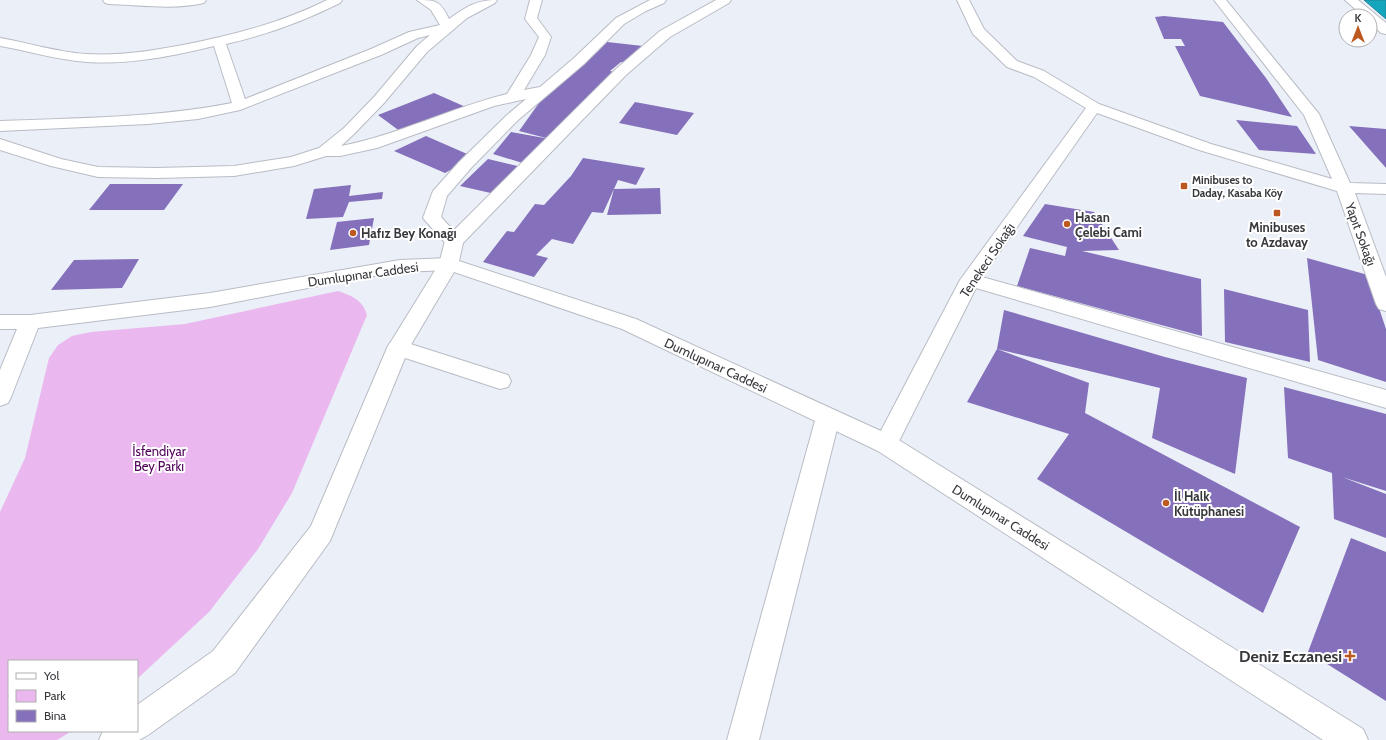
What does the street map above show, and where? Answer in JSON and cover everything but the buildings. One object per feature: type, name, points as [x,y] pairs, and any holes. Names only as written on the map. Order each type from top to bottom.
[{"type":"street","points":[[109,0],[175,2],[200,0]]},
{"type":"street","points":[[0,42],[86,58],[126,58],[145,56],[270,29],[302,17],[336,0]]},
{"type":"street","points":[[423,0],[430,2],[438,8],[447,27]]},
{"type":"street","points":[[325,151],[349,131],[379,100],[422,49],[463,15],[491,0]]},
{"type":"street","points":[[512,98],[538,55],[545,37],[531,19],[536,0]]},
{"type":"street","points":[[452,253],[432,218],[439,195],[512,118],[579,61],[620,21],[642,8],[660,0]]},
{"type":"street","points":[[138,723],[224,662],[321,534],[398,348],[452,253],[626,68],[665,34],[725,0]]},
{"type":"street","points":[[963,0],[978,31],[1012,64],[1039,74],[1094,107],[1205,147],[1344,188],[1386,189]]},
{"type":"street","name":"Yapıt Sokağı","points":[[1220,0],[1311,114],[1344,188],[1386,304]]},
{"type":"street","points":[[1351,0],[1360,8]]},
{"type":"street","points":[[1378,23],[1386,30]]},
{"type":"street","points":[[0,126],[148,120],[198,114],[240,106],[414,35],[447,27]]},
{"type":"street","points":[[219,41],[240,106]]},
{"type":"street","points":[[0,144],[57,163],[98,172],[157,173],[234,171],[294,161],[325,151],[340,151],[371,145],[489,103],[544,90]]},
{"type":"street","name":"Tenekeci Sokağı","points":[[886,444],[970,280],[1094,107]]},
{"type":"street","name":"Dumlupınar Caddesi","points":[[0,322],[30,322],[210,300],[392,267],[452,253],[629,324],[886,444],[1337,735]]},
{"type":"street","points":[[970,280],[1386,399]]},
{"type":"street","points":[[0,397],[30,322]]},
{"type":"street","points":[[398,348],[500,381]]},
{"type":"street","points":[[743,740],[828,417]]},
{"type":"street","points":[[115,740],[127,732]]},
{"type":"green space","name":"İsfendiyar Bey Parkı","points":[[338,291],[360,302],[367,315],[292,493],[258,549],[209,612],[138,678],[138,660],[8,660],[8,732],[70,732],[57,740],[0,740],[0,512],[25,458],[49,358],[58,345],[72,336],[91,332],[185,324]]},
{"type":"water","points":[[1364,0],[1386,0],[1386,19],[1378,12],[1378,8],[1373,8]]},
{"type":"place","name":"Minibuses to Daday, Kasaba Köy","points":[[1184,186]]},
{"type":"place","name":"Minibuses to Azdavay","points":[[1277,213]]},
{"type":"place","name":"Hasan Çelebi Cami","points":[[1067,224]]},
{"type":"place","name":"Hafız Bey Konağı","points":[[353,233]]},
{"type":"place","name":"İl Halk Kütüphanesi","points":[[1166,503]]},
{"type":"place","name":"Deniz Eczanesi","points":[[1350,656]]}]
